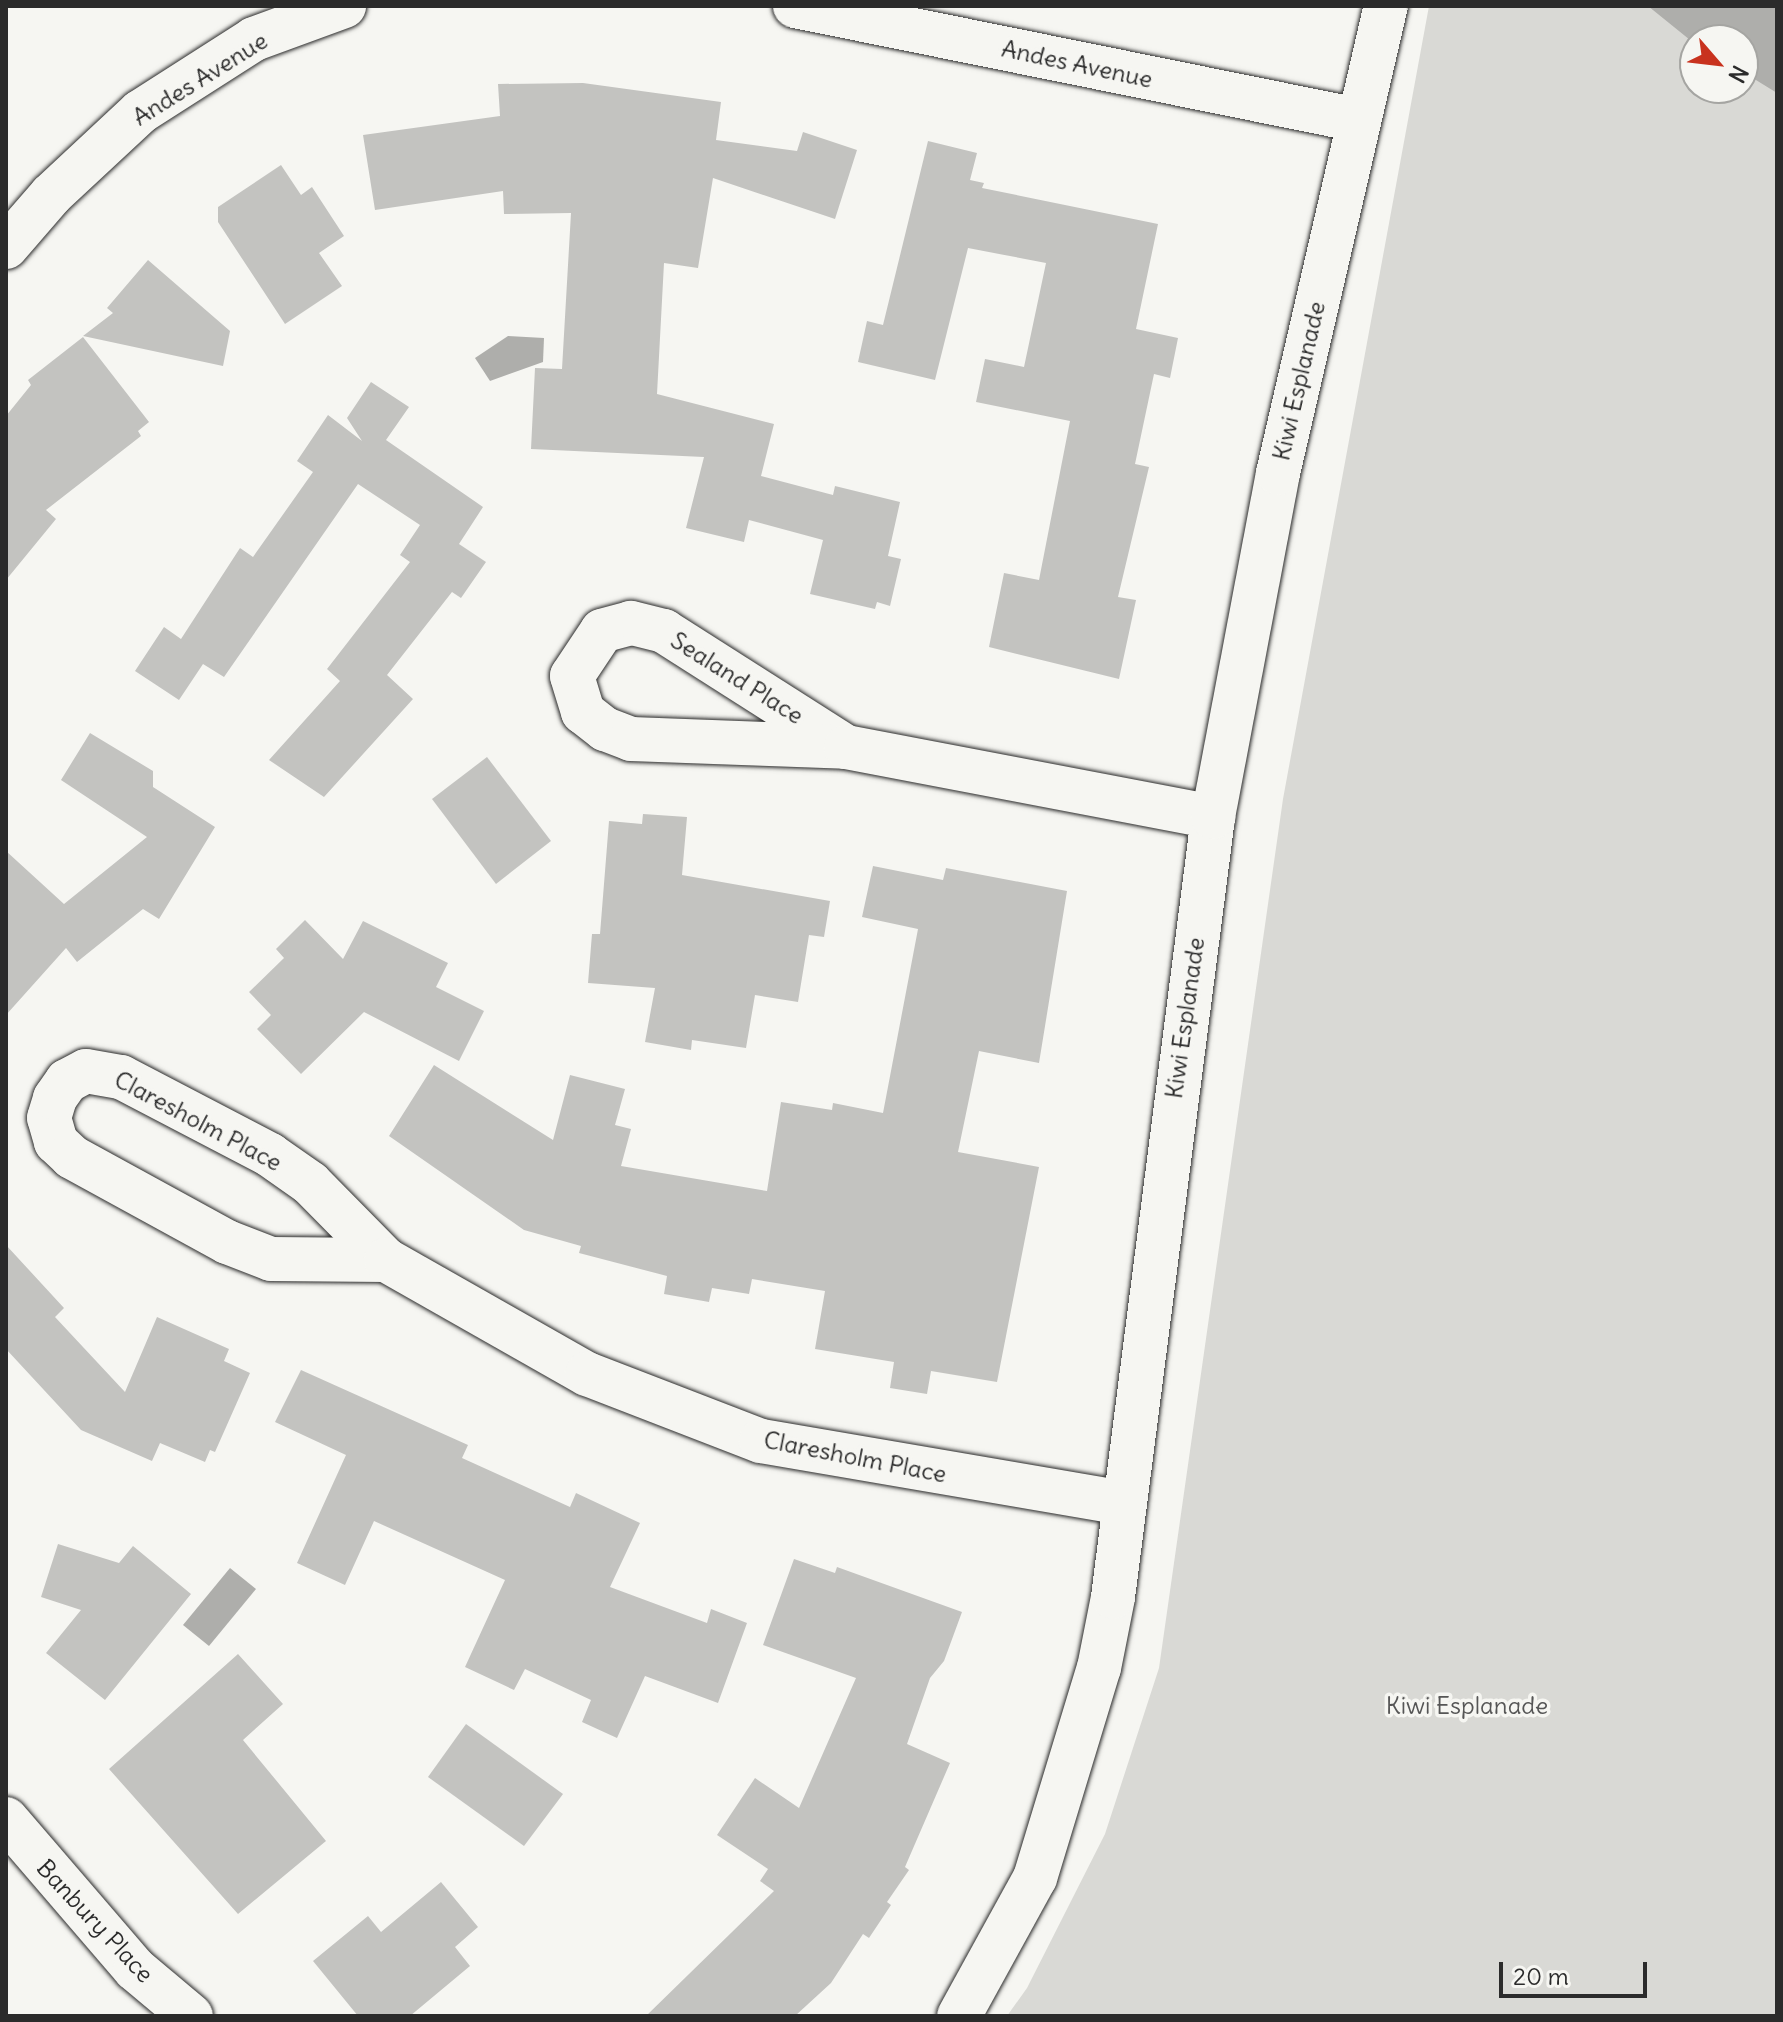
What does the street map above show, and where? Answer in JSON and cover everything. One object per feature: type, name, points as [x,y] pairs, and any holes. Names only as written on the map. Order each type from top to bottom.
[{"type":"street","name":"Andes Avenue","points":[[6,247],[51,195],[140,112],[254,39],[344,6]]},
{"type":"street","name":"Andes Avenue","points":[[795,6],[1358,120]]},
{"type":"street","name":"Kiwi Esplanade","points":[[959,2016],[1035,1878],[1079,1746],[1113,1597],[1213,817],[1278,473],[1386,6]]},
{"type":"street","name":"Sealand Place","points":[[846,747],[664,631],[631,623],[602,631],[572,676],[583,712],[605,729],[631,739],[846,747],[1213,817]]},
{"type":"street","name":"Claresholm Place","points":[[386,1260],[271,1259],[227,1242],[72,1157],[56,1142],[49,1118],[55,1098],[67,1081],[86,1071],[121,1077],[270,1155],[310,1183],[386,1260],[587,1374],[761,1441],[1124,1503]]},
{"type":"street","name":"Banbury Place","points":[[6,1819],[135,1969],[191,2016]]},
{"type":"green space","name":"Kiwi Esplanade","points":[[1429,6],[1777,6],[1777,2016],[1007,2016],[1027,1988],[1105,1834],[1159,1668],[1283,799]]},
{"type":"shaded area","points":[[1648,6],[1777,6],[1777,93],[1759,82],[1759,24],[1679,24],[1679,31]]},
{"type":"shaded area","points":[[508,336],[544,338],[543,362],[490,381],[475,358]]},
{"type":"shaded area","points":[[230,1568],[256,1589],[209,1646],[183,1625]]},
{"type":"building","points":[[583,83],[721,102],[716,140],[797,151],[803,132],[857,150],[835,219],[713,178],[698,268],[664,263],[657,394],[774,424],[761,476],[833,495],[835,486],[900,502],[888,556],[901,559],[890,606],[877,602],[875,609],[810,594],[823,540],[749,520],[744,542],[686,528],[704,457],[531,449],[535,368],[562,369],[571,213],[504,214],[503,191],[375,210],[363,135],[500,116],[498,84]]},
{"type":"building","points":[[928,141],[977,153],[970,180],[984,183],[982,188],[1158,224],[1136,329],[1178,338],[1170,378],[1154,374],[1135,464],[1149,467],[1118,597],[1136,600],[1119,679],[989,647],[1004,573],[1039,580],[1070,421],[976,402],[985,359],[1024,367],[1046,263],[968,248],[935,380],[858,362],[867,321],[883,325]]},
{"type":"building","points":[[281,165],[301,195],[312,187],[344,236],[319,253],[342,286],[285,324],[218,222],[218,207]]},
{"type":"building","points":[[148,260],[230,331],[223,366],[83,336],[113,313],[107,308]]},
{"type":"building","points":[[83,337],[149,422],[138,431],[141,436],[46,510],[56,519],[6,580],[6,416],[31,385],[28,380]]},
{"type":"building","points":[[371,382],[409,407],[386,440],[483,507],[459,544],[486,562],[461,598],[452,592],[387,675],[413,699],[324,797],[269,760],[340,681],[327,669],[410,562],[400,555],[420,525],[358,484],[224,677],[203,664],[179,700],[135,671],[164,627],[181,639],[240,548],[253,557],[313,472],[297,461],[328,415],[362,441],[347,418]]},
{"type":"building","points":[[90,733],[153,771],[153,787],[215,827],[159,919],[143,909],[77,962],[66,948],[6,1015],[6,851],[64,904],[147,837],[61,780]]},
{"type":"building","points":[[487,757],[551,841],[496,884],[432,799]]},
{"type":"building","points":[[643,814],[687,817],[682,875],[830,901],[824,937],[809,935],[798,1002],[755,995],[746,1048],[692,1040],[691,1050],[645,1042],[655,988],[588,983],[592,934],[600,934],[609,821],[642,824]]},
{"type":"building","points":[[873,866],[943,880],[946,868],[1067,891],[1039,1063],[979,1051],[958,1152],[1039,1167],[997,1382],[931,1371],[927,1394],[890,1388],[894,1362],[815,1349],[825,1291],[752,1279],[749,1294],[712,1288],[709,1302],[664,1294],[667,1276],[579,1253],[581,1246],[524,1230],[389,1136],[434,1065],[553,1140],[570,1075],[625,1089],[615,1125],[631,1129],[621,1166],[767,1191],[781,1102],[832,1110],[833,1103],[883,1113],[918,929],[862,917]]},
{"type":"building","points":[[305,920],[343,959],[363,921],[448,963],[436,987],[484,1011],[459,1061],[364,1012],[301,1074],[257,1029],[271,1015],[249,992],[284,958],[276,949]]},
{"type":"building","points":[[6,1245],[64,1308],[55,1317],[125,1392],[157,1317],[229,1349],[224,1361],[250,1373],[215,1452],[210,1450],[205,1462],[160,1443],[152,1461],[81,1430],[6,1349]]},
{"type":"building","points":[[301,1370],[468,1445],[462,1458],[570,1507],[576,1493],[640,1523],[610,1587],[707,1623],[711,1609],[747,1623],[718,1703],[645,1676],[617,1738],[582,1722],[591,1700],[525,1669],[514,1690],[465,1667],[505,1580],[374,1521],[345,1585],[297,1563],[346,1455],[275,1422]]},
{"type":"building","points":[[58,1544],[119,1563],[133,1546],[191,1594],[105,1700],[46,1653],[81,1610],[41,1597]]},
{"type":"building","points":[[794,1559],[835,1573],[837,1567],[962,1612],[944,1661],[930,1678],[907,1744],[950,1763],[905,1867],[909,1870],[887,1902],[891,1905],[869,1938],[863,1934],[831,1983],[795,2016],[646,2016],[774,1891],[760,1881],[768,1869],[717,1835],[755,1778],[799,1808],[856,1678],[763,1645]]},
{"type":"building","points":[[238,1654],[283,1704],[243,1740],[326,1841],[238,1914],[109,1769]]},
{"type":"building","points":[[466,1724],[563,1794],[524,1846],[428,1777]]},
{"type":"building","points":[[441,1882],[478,1927],[455,1947],[470,1966],[410,2016],[358,2016],[313,1961],[368,1916],[381,1932]]}]
